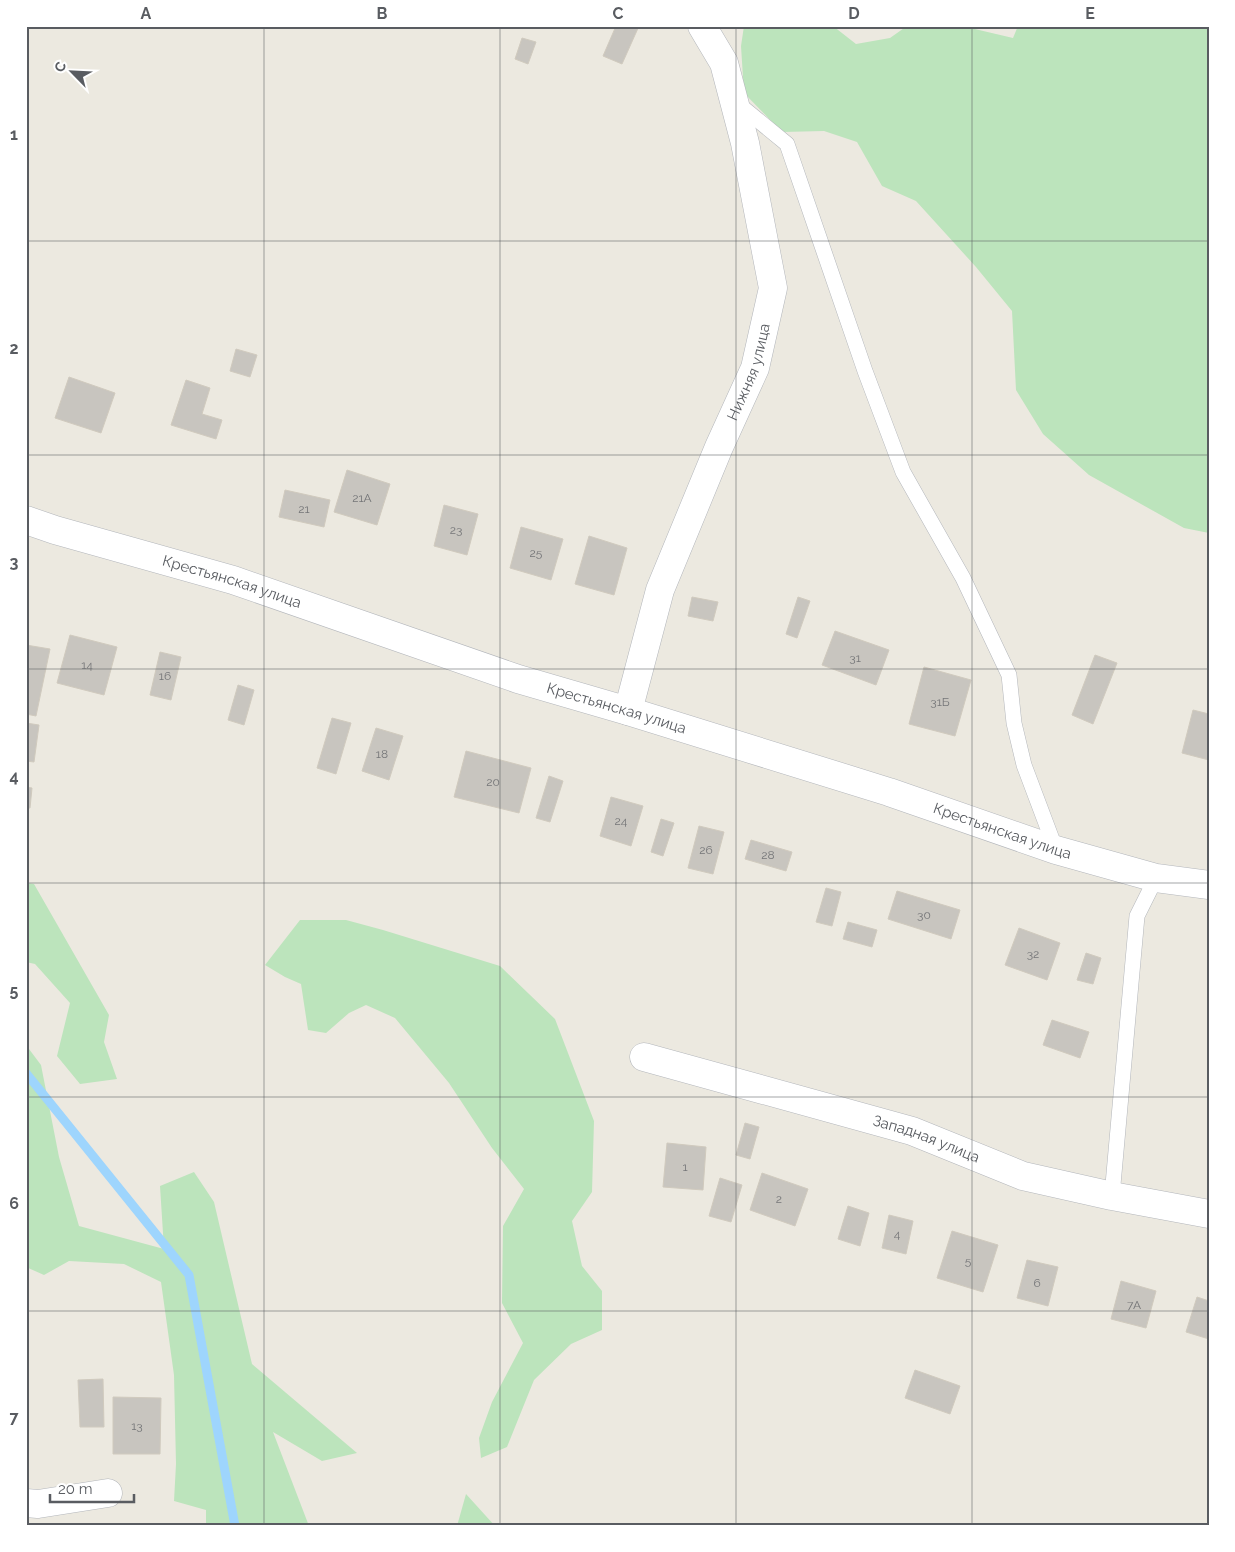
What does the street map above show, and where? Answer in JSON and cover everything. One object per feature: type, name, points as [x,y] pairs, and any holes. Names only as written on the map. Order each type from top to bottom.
[{"type":"street","name":"Нижняя улица","points":[[628,711],[660,590],[719,446],[755,368],[773,288],[745,143],[724,63],[702,26]]},
{"type":"street","name":"Крестьянская улица","points":[[26,520],[55,530],[233,580],[518,679],[889,792],[1056,850],[1156,878],[1209,884]]},
{"type":"street","name":"Западная улица","points":[[644,1057],[912,1131],[1023,1176],[1112,1196],[1209,1214]]},
{"type":"street","points":[[26,1503],[38,1504],[108,1494]]},
{"type":"lane","points":[[734,100],[787,144],[865,371],[903,472],[963,578],[1009,676],[1014,723],[1024,765],[1056,850]]},
{"type":"lane","points":[[1112,1196],[1137,916],[1156,878]]},
{"type":"green space","points":[[744,26],[833,26],[856,44],[890,38],[907,26],[962,26],[1013,38],[1018,26],[1209,26],[1209,533],[1184,528],[1089,475],[1043,434],[1016,390],[1012,311],[976,267],[916,201],[882,186],[857,142],[824,131],[782,132],[744,93],[741,46]]},
{"type":"green space","points":[[26,883],[34,884],[109,1015],[104,1042],[117,1079],[80,1084],[57,1056],[70,1003],[35,964],[26,962]]},
{"type":"green space","points":[[300,920],[346,920],[500,966],[555,1019],[594,1121],[592,1192],[572,1221],[582,1266],[602,1291],[602,1330],[571,1344],[534,1380],[507,1447],[481,1458],[479,1438],[492,1402],[523,1343],[502,1303],[503,1226],[524,1189],[492,1148],[449,1083],[395,1018],[366,1005],[349,1013],[326,1033],[308,1030],[301,984],[265,965]]},
{"type":"green space","points":[[26,1045],[41,1065],[59,1157],[79,1226],[164,1249],[160,1186],[194,1172],[214,1202],[252,1364],[357,1453],[322,1461],[273,1432],[309,1526],[206,1526],[206,1510],[174,1501],[176,1464],[174,1375],[161,1282],[124,1264],[69,1261],[44,1275],[26,1267]]},
{"type":"green space","points":[[466,1494],[495,1526],[457,1526]]},
{"type":"building","points":[[616,26],[639,26],[622,64],[603,56]]},
{"type":"building","points":[[522,38],[536,42],[528,64],[515,59]]},
{"type":"building","points":[[236,349],[257,355],[250,377],[230,371]]},
{"type":"building","points":[[69,377],[115,393],[101,433],[55,418]]},
{"type":"building","points":[[186,380],[210,388],[202,414],[222,420],[216,439],[171,425]]},
{"type":"building","points":[[347,470],[390,484],[377,525],[334,512]]},
{"type":"building","points":[[285,490],[330,500],[324,527],[279,517]]},
{"type":"building","points":[[444,505],[478,514],[467,555],[434,546]]},
{"type":"building","points":[[521,527],[563,539],[551,580],[510,568]]},
{"type":"building","points":[[589,536],[627,548],[614,595],[575,584]]},
{"type":"building","points":[[692,597],[718,602],[713,621],[688,616]]},
{"type":"building","points":[[798,597],[810,601],[797,638],[786,634]]},
{"type":"building","points":[[835,631],[889,650],[876,685],[822,665]]},
{"type":"building","points":[[70,635],[117,647],[104,695],[57,683]]},
{"type":"building","points":[[26,645],[50,649],[36,716],[26,714]]},
{"type":"building","points":[[160,652],[181,657],[171,700],[150,695]]},
{"type":"building","points":[[1095,655],[1117,663],[1093,724],[1072,715]]},
{"type":"building","points":[[924,667],[971,680],[955,736],[909,724]]},
{"type":"building","points":[[238,685],[254,690],[244,725],[228,720]]},
{"type":"building","points":[[1193,710],[1209,714],[1209,760],[1182,753]]},
{"type":"building","points":[[332,718],[351,723],[336,774],[317,768]]},
{"type":"building","points":[[26,723],[39,725],[34,762],[26,761]]},
{"type":"building","points":[[376,728],[403,736],[389,780],[362,771]]},
{"type":"building","points":[[466,751],[531,768],[519,813],[454,797]]},
{"type":"building","points":[[549,776],[563,781],[550,822],[536,818]]},
{"type":"building","points":[[26,787],[32,788],[30,808],[26,808]]},
{"type":"building","points":[[611,797],[643,806],[631,846],[600,836]]},
{"type":"building","points":[[661,819],[674,823],[663,856],[651,852]]},
{"type":"building","points":[[699,826],[724,832],[713,874],[688,868]]},
{"type":"building","points":[[751,840],[792,852],[786,871],[745,859]]},
{"type":"building","points":[[826,888],[841,892],[832,926],[816,922]]},
{"type":"building","points":[[897,891],[960,910],[951,939],[888,919]]},
{"type":"building","points":[[848,922],[877,930],[872,947],[843,939]]},
{"type":"building","points":[[1019,928],[1060,943],[1047,980],[1005,965]]},
{"type":"building","points":[[1086,953],[1101,958],[1093,984],[1077,980]]},
{"type":"building","points":[[1052,1020],[1089,1032],[1080,1058],[1043,1045]]},
{"type":"building","points":[[745,1123],[759,1127],[750,1159],[736,1155]]},
{"type":"building","points":[[667,1143],[706,1147],[703,1190],[663,1187]]},
{"type":"building","points":[[762,1173],[808,1189],[795,1226],[750,1210]]},
{"type":"building","points":[[720,1178],[742,1185],[731,1222],[709,1216]]},
{"type":"building","points":[[848,1206],[869,1213],[860,1246],[838,1239]]},
{"type":"building","points":[[889,1215],[913,1221],[906,1254],[882,1248]]},
{"type":"building","points":[[952,1231],[998,1245],[983,1292],[937,1278]]},
{"type":"building","points":[[1027,1260],[1058,1267],[1048,1306],[1017,1298]]},
{"type":"building","points":[[1121,1281],[1156,1291],[1146,1328],[1111,1319]]},
{"type":"building","points":[[1197,1297],[1209,1301],[1209,1339],[1186,1332]]},
{"type":"building","points":[[915,1370],[960,1386],[950,1414],[905,1398]]},
{"type":"building","points":[[103,1379],[104,1427],[80,1427],[78,1380]]},
{"type":"building","points":[[113,1397],[161,1398],[160,1454],[113,1454]]},
{"type":"waterway","points":[[26,1073],[189,1275],[235,1526]]}]
